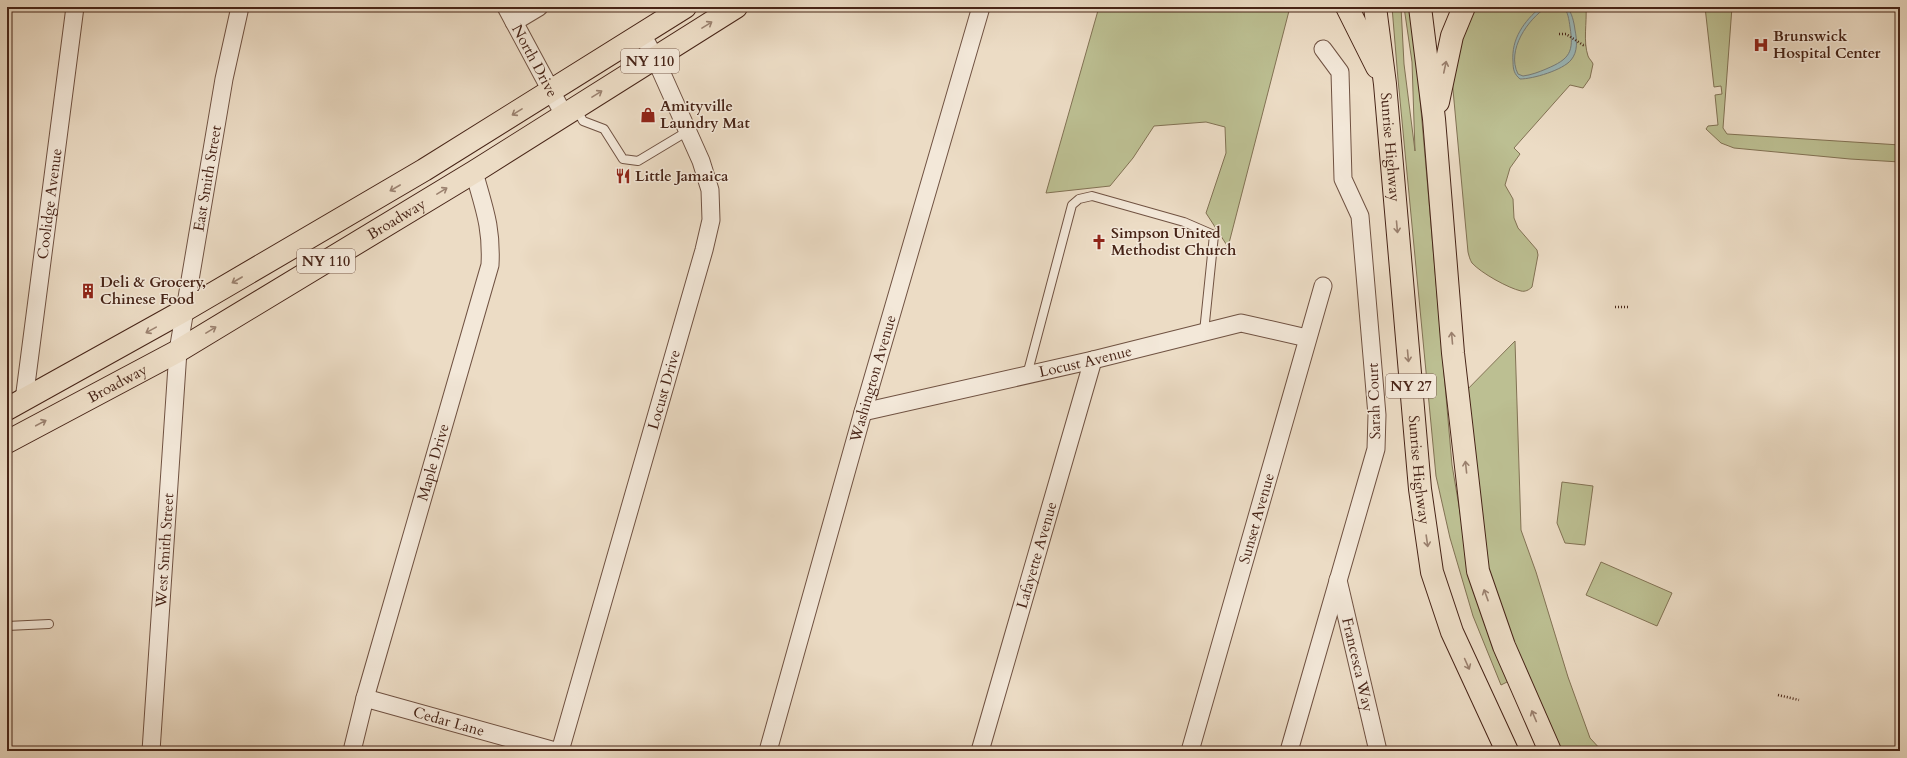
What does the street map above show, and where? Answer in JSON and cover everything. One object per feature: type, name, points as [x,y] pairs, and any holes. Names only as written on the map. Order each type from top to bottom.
[{"type":"main road","name":"Broadway","points":[[15,404],[184,310],[424,170],[685,7]]},
{"type":"main road","name":"Broadway","points":[[7,442],[178,351],[474,172],[736,7]]},
{"type":"main road","points":[[1347,7],[1385,84]]},
{"type":"main road","name":"Sunrise Highway","points":[[1375,7],[1385,84],[1420,489],[1432,572],[1452,632],[1507,751]]},
{"type":"main road","name":"NY 27","points":[[1420,7],[1434,119],[1453,352],[1478,571],[1504,646],[1550,751]]},
{"type":"main road","points":[[1434,119],[1452,36],[1464,7]]},
{"type":"street","name":"Coolidge Avenue","points":[[15,404],[75,7]]},
{"type":"street","name":"East Smith Street","points":[[178,351],[224,79],[240,7]]},
{"type":"street","points":[[510,14],[539,7]]},
{"type":"street","name":"Washington Avenue","points":[[768,751],[863,412],[981,7]]},
{"type":"street","name":"North Drive","points":[[510,14],[551,92],[570,111]]},
{"type":"street","name":"Locust Drive","points":[[560,751],[704,250],[711,220],[710,190],[701,161],[655,58],[642,34]]},
{"type":"street","name":"Sarah Court","points":[[1290,751],[1338,578],[1376,449],[1377,415],[1360,216],[1343,179],[1340,72],[1323,49]]},
{"type":"street","name":"Maple Drive","points":[[352,751],[365,698],[490,265],[491,242],[487,213],[474,172]]},
{"type":"street","name":"Sunset Avenue","points":[[1190,751],[1323,286]]},
{"type":"street","name":"Locust Avenue","points":[[863,412],[1094,360],[1242,323],[1307,338]]},
{"type":"street","name":"West Smith Street","points":[[151,751],[178,351]]},
{"type":"street","name":"Lafayette Avenue","points":[[980,751],[1094,360]]},
{"type":"street","name":"Francesca Way","points":[[1338,578],[1378,751]]},
{"type":"street","name":"Cedar Lane","points":[[365,698],[555,751]]},
{"type":"lane","points":[[570,111],[583,121],[604,129],[622,159],[638,161],[688,131]]},
{"type":"lane","points":[[1026,375],[1072,205],[1079,199],[1092,196],[1184,222],[1214,235],[1204,332]]},
{"type":"lane","points":[[7,626],[49,624]]},
{"type":"path","points":[[1559,34],[1568,35],[1583,45],[1586,45]]},
{"type":"path","points":[[1615,307],[1629,307]]},
{"type":"path","points":[[1778,695],[1799,700]]},
{"type":"green space","points":[[1099,7],[1290,7],[1228,247],[1206,213],[1226,153],[1225,127],[1206,122],[1154,126],[1133,158],[1110,186],[1046,193]]},
{"type":"green space","points":[[1392,7],[1401,7],[1404,64],[1415,151],[1412,62],[1404,7],[1412,7],[1452,465],[1461,518],[1480,591],[1511,680],[1501,685],[1473,616],[1450,538],[1436,476]]},
{"type":"green space","points":[[1471,7],[1586,7],[1585,38],[1588,56],[1593,64],[1590,78],[1583,88],[1570,85],[1514,148],[1520,154],[1510,168],[1505,185],[1513,199],[1514,218],[1518,228],[1537,250],[1538,255],[1532,287],[1525,291],[1509,287],[1495,280],[1476,267],[1472,263],[1468,252],[1452,79]]},
{"type":"green space","points":[[1705,7],[1732,7],[1723,128],[1727,134],[1900,145],[1900,162],[1850,159],[1734,148],[1721,143],[1706,129],[1708,126],[1718,125],[1715,95],[1722,94],[1721,86],[1714,87]]},
{"type":"green space","points":[[1515,341],[1521,530],[1536,572],[1568,677],[1590,738],[1602,751],[1552,751],[1500,636],[1458,399]]},
{"type":"green space","points":[[1562,482],[1593,486],[1585,545],[1565,543],[1557,523]]},
{"type":"green space","points":[[1601,562],[1672,593],[1657,626],[1586,595]]},
{"type":"water","points":[[1541,7],[1547,7],[1540,12],[1526,27],[1517,45],[1515,65],[1518,74],[1523,76],[1543,70],[1560,62],[1568,54],[1571,36],[1568,16],[1563,7],[1567,7],[1573,21],[1576,34],[1576,50],[1573,57],[1567,64],[1540,76],[1520,79],[1515,73],[1513,65],[1513,54],[1516,38],[1524,24]]},
{"type":"place","name":"Brunswick Hospital Center","points":[[1761,45]]},
{"type":"place","name":"Amityville Laundry Mat","points":[[648,115]]},
{"type":"place","name":"Little Jamaica","points":[[623,176]]},
{"type":"place","name":"Simpson United Methodist Church","points":[[1099,242]]},
{"type":"place","name":"Deli & Grocery, Chinese Food","points":[[88,291]]}]
